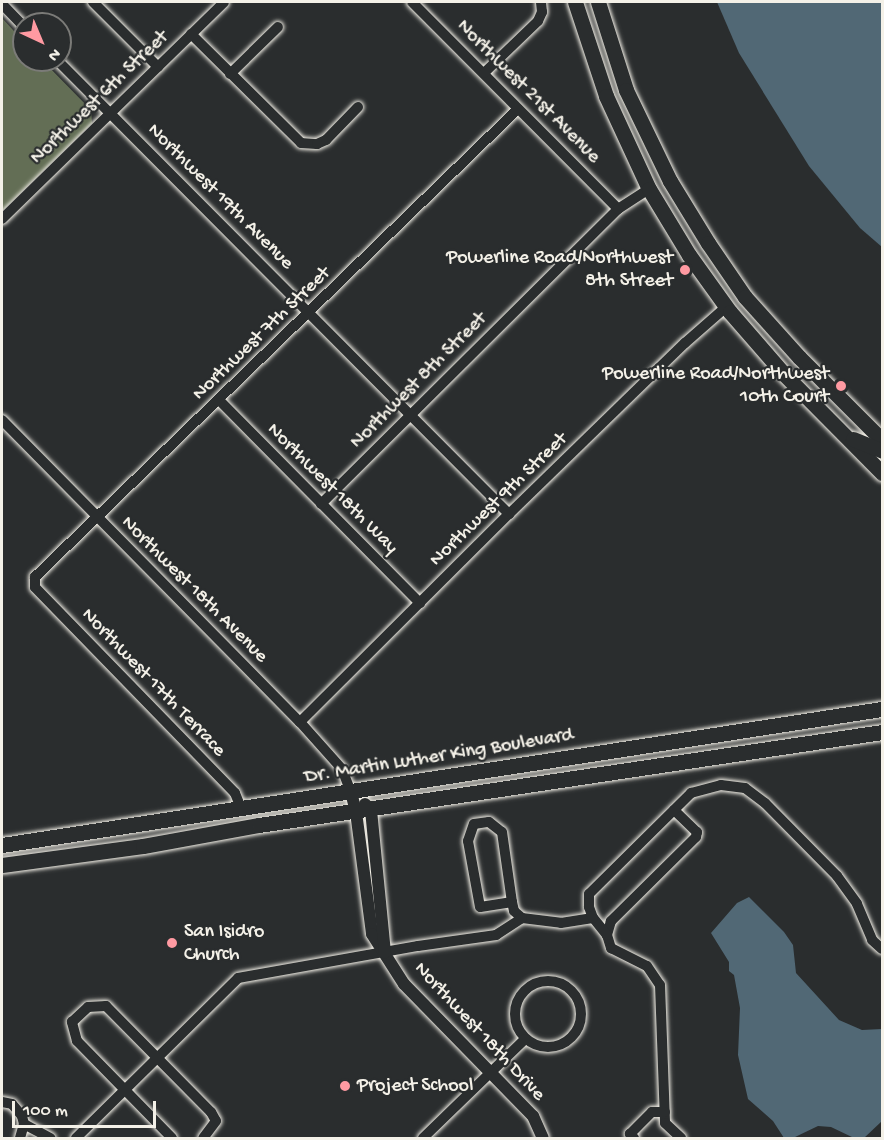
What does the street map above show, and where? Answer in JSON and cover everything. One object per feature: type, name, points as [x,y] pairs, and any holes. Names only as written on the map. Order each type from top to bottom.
[{"type":"main road","points":[[576,2],[606,96],[649,189],[688,255],[726,307],[783,373],[882,474]]},
{"type":"main road","points":[[598,2],[627,90],[670,181],[685,206],[746,297],[799,357],[882,440]]},
{"type":"main road","points":[[638,167],[670,181]]},
{"type":"main road","points":[[649,189],[665,191],[685,206]]},
{"type":"main road","points":[[843,433],[865,446],[882,451]]},
{"type":"main road","name":"Dr. Martin Luther King Boulevard","points":[[2,844],[882,709]]},
{"type":"main road","name":"Dr. Martin Luther King Boulevard","points":[[2,865],[882,732]]},
{"type":"street","points":[[93,2],[158,67]]},
{"type":"street","name":"Northwest 6th Street","points":[[2,219],[224,2]]},
{"type":"street","name":"Northwest 21st Avenue","points":[[412,2],[618,209]]},
{"type":"street","points":[[483,73],[538,21],[542,12],[541,2]]},
{"type":"street","points":[[231,74],[278,27]]},
{"type":"street","points":[[190,34],[301,143],[317,144],[326,140],[358,107]]},
{"type":"street","name":"Northwest 19th Avenue","points":[[69,72],[509,514]]},
{"type":"street","name":"Northwest 7th Street","points":[[35,587],[35,577],[518,109]]},
{"type":"street","name":"Northwest 8th Street","points":[[321,504],[618,209],[649,189]]},
{"type":"street","name":"Northwest 9th Street","points":[[300,722],[509,514],[685,343],[726,307]]},
{"type":"street","name":"Northwest 18th Way","points":[[219,400],[420,603]]},
{"type":"street","name":"Northwest 18th Avenue","points":[[2,420],[300,722],[342,769],[351,792]]},
{"type":"street","name":"Northwest 17th Terrace","points":[[35,587],[235,793],[241,808]]},
{"type":"street","points":[[681,1138],[665,1123],[660,985],[647,966],[611,948],[607,935],[593,918],[589,907],[589,894],[691,793],[721,785],[745,788],[765,803],[837,876],[857,904],[872,940],[882,949]]},
{"type":"street","name":"Northwest 18th Drive","points":[[351,792],[364,811],[385,952],[404,984],[533,1116],[543,1138]]},
{"type":"street","points":[[607,935],[611,921],[696,837],[697,832],[674,810]]},
{"type":"street","points":[[512,902],[480,908],[468,841],[474,824],[489,822],[502,832],[514,911],[522,918],[561,923],[593,918]]},
{"type":"street","points":[[76,1138],[238,978],[496,935],[522,918]]},
{"type":"street","points":[[549,980],[570,988],[581,1007],[581,1017],[573,1036],[564,1043],[544,1047],[525,1039],[518,1029],[515,1018],[519,996],[527,987],[549,980]]},
{"type":"street","points":[[172,1138],[76,1041],[72,1022],[87,1007],[106,1006],[211,1112],[216,1121],[202,1138]]},
{"type":"street","points":[[423,1138],[525,1039]]},
{"type":"street","points":[[2,1102],[18,1109],[24,1124],[20,1138]]},
{"type":"street","points":[[634,1138],[630,1134],[652,1112],[665,1112]]},
{"type":"street","points":[[24,1124],[50,1138]]},
{"type":"green space","points":[[2,18],[12,29],[12,72],[54,72],[91,110],[92,123],[2,211]]},
{"type":"water","points":[[717,2],[882,2],[882,247],[860,228],[809,166],[739,53]]},
{"type":"water","points":[[749,897],[784,932],[793,945],[796,973],[839,1020],[862,1030],[882,1029],[882,1121],[864,1138],[854,1138],[831,1127],[818,1126],[793,1138],[784,1138],[773,1121],[748,1099],[738,1055],[740,1008],[734,975],[729,971],[729,962],[711,933],[737,903]]},
{"type":"place","name":"Powerline Road/Northwest 8th Street","points":[[685,270]]},
{"type":"place","name":"Powerline Road/Northwest 10th Court","points":[[841,386]]},
{"type":"place","name":"San Isidro Church","points":[[172,943]]},
{"type":"place","name":"Project School","points":[[345,1086]]}]
